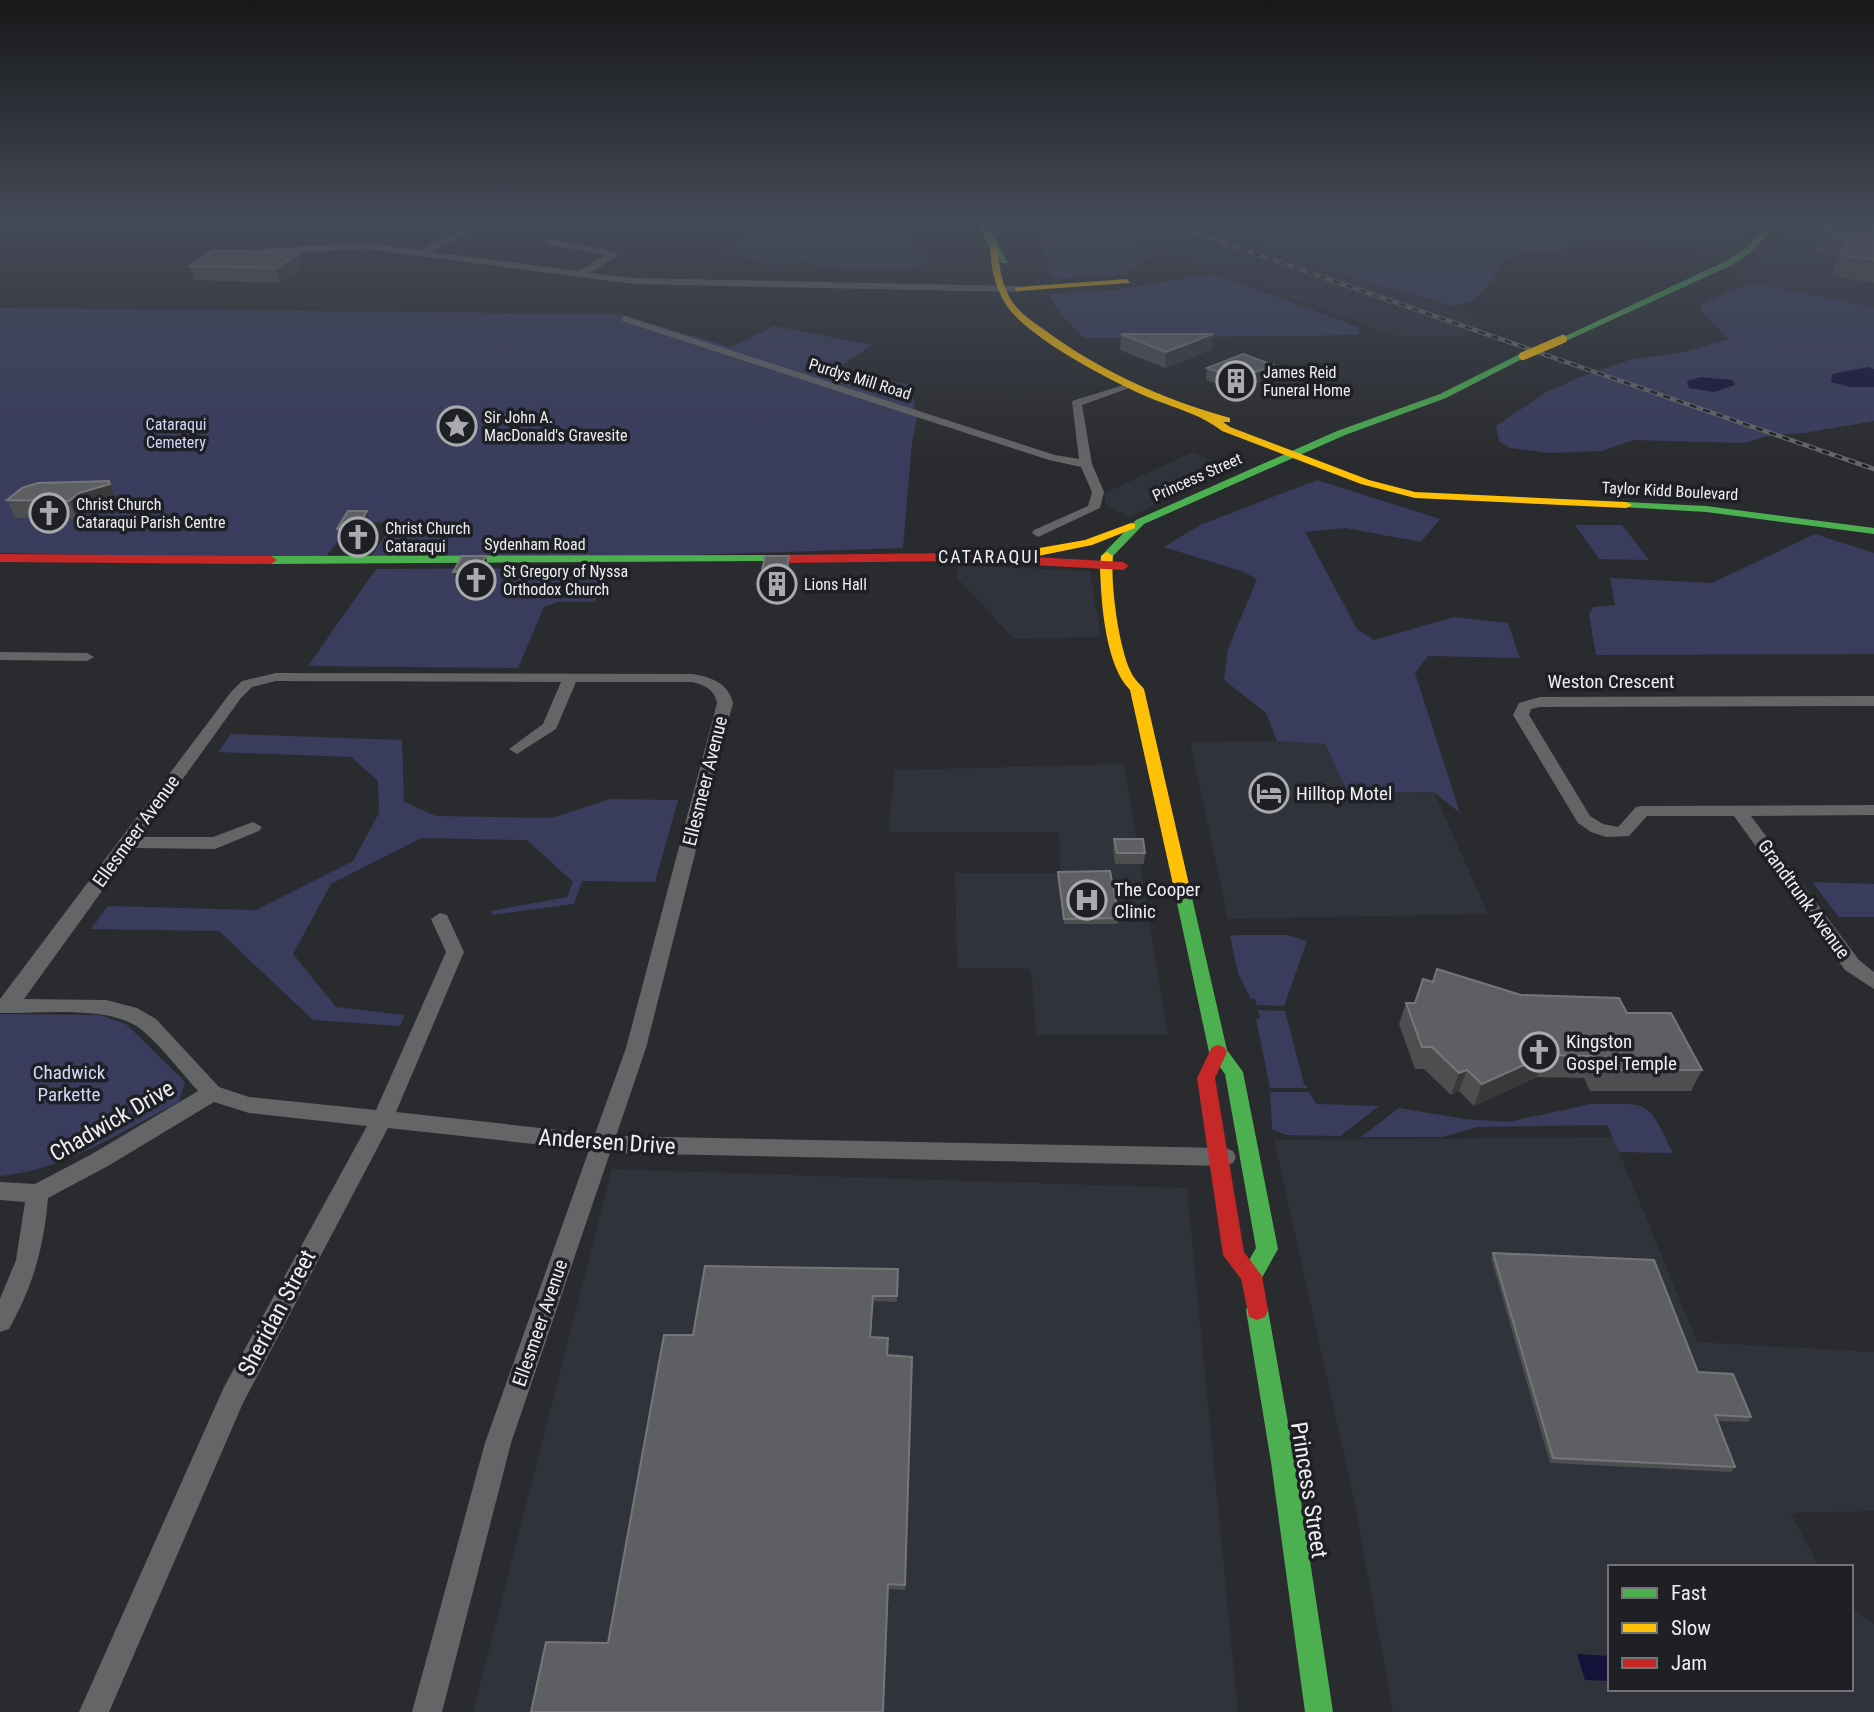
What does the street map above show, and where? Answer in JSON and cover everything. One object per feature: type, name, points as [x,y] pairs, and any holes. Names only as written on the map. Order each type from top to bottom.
[{"type":"main road","name":"Taylor Kidd Boulevard","points":[[1014,301],[1018,314],[1083,362],[1130,386],[1208,416],[1238,423],[1310,456],[1400,492],[1464,499],[1706,509],[1874,531]]},
{"type":"main road","name":"Princess Street","points":[[1126,562],[1149,536],[1165,525],[1427,400],[1443,397],[1523,356],[1646,301]]},
{"type":"main road","name":"Princess Street","points":[[1106,560],[1140,523],[1310,456]]},
{"type":"main road","points":[[1028,554],[1088,543],[1140,523]]},
{"type":"main road","name":"Sydenham Road","points":[[0,558],[520,562],[986,558],[998,554],[1028,554],[1126,562]]},
{"type":"main road","name":"Sydenham Road","points":[[986,558],[998,562],[1106,560]]},
{"type":"main road","points":[[1106,560],[1107,597],[1126,676],[1137,689],[1218,1052],[1234,1072],[1252,1158],[1266,1249],[1251,1276]]},
{"type":"main road","points":[[1124,587],[1126,562]]},
{"type":"main road","points":[[1137,689],[1143,677],[1140,664]]},
{"type":"main road","name":"Princess Street","points":[[1218,1052],[1206,1078],[1234,1255],[1251,1276],[1283,1462],[1319,1712]]},
{"type":"street","name":"Purdys Mill Road","points":[[625,319],[1053,458],[1086,464]]},
{"type":"street","points":[[1038,533],[1094,508],[1098,492],[1086,464],[1076,403],[1130,386]]},
{"type":"street","points":[[0,656],[88,657]]},
{"type":"street","name":"Ellesmeer Avenue","points":[[4,1006],[240,689],[256,680],[276,677],[692,678],[712,684],[724,696],[643,1023],[498,1443],[427,1712]]},
{"type":"street","points":[[517,749],[550,726],[570,678]]},
{"type":"street","name":"Weston Crescent","points":[[1739,811],[1642,811],[1623,832],[1609,833],[1594,828],[1584,819],[1521,715],[1524,706],[1540,702],[1874,701]]},
{"type":"street","points":[[1739,811],[1874,810]]},
{"type":"street","name":"Grandtrunk Avenue","points":[[1739,811],[1852,965],[1874,982]]},
{"type":"street","points":[[128,842],[215,843],[253,827]]},
{"type":"street","name":"Sheridan Street","points":[[94,1712],[233,1395],[382,1119],[455,952],[440,919]]},
{"type":"street","name":"Andersen Drive","points":[[4,1006],[106,1007],[131,1013],[149,1024],[212,1093],[249,1105],[602,1144],[1252,1158]]},
{"type":"street","name":"Chadwick Drive","points":[[37,1193],[100,1160],[212,1093]]},
{"type":"street","points":[[0,1191],[37,1193],[33,1248],[27,1271],[0,1321]]},
{"type":"shaded area","points":[[1299,301],[1428,301],[1491,326],[1457,337],[1396,336]]},
{"type":"shaded area","points":[[1845,301],[1874,301],[1874,307]]},
{"type":"shaded area","points":[[1868,367],[1874,369],[1874,387],[1850,387],[1831,382],[1832,374]]},
{"type":"shaded area","points":[[1701,377],[1732,380],[1735,385],[1714,392],[1689,388],[1687,381]]},
{"type":"shaded area","points":[[1192,452],[1233,469],[1129,517],[1105,504],[1105,493]]},
{"type":"shaded area","points":[[958,565],[1090,571],[1101,637],[1014,639],[957,578]]},
{"type":"shaded area","points":[[1277,741],[1325,744],[1348,793],[1434,792],[1488,914],[1228,919],[1190,742]]},
{"type":"shaded area","points":[[1124,764],[1168,1035],[1036,1035],[1031,969],[957,968],[955,873],[1060,873],[1059,832],[888,832],[895,770]]},
{"type":"shaded area","points":[[1613,1137],[1697,1342],[1874,1352],[1874,1511],[1791,1513],[1818,1565],[1608,1565],[1608,1691],[1853,1691],[1853,1609],[1874,1624],[1874,1712],[1393,1712],[1353,1495],[1274,1140]]},
{"type":"shaded area","points":[[612,1169],[1187,1188],[1238,1712],[473,1712]]},
{"type":"shaded area","points":[[1577,1654],[1608,1656],[1608,1681],[1585,1680]]},
{"type":"green space","points":[[1052,301],[1288,301],[1360,328],[1358,335],[1084,338]]},
{"type":"green space","points":[[1435,301],[1470,301],[1453,306]]},
{"type":"green space","points":[[1708,301],[1844,301],[1874,307],[1874,421],[1804,433],[1770,435],[1745,443],[1633,440],[1602,451],[1549,453],[1510,448],[1499,441],[1496,426],[1545,393],[1578,378],[1632,359],[1680,353],[1729,339],[1701,311],[1701,304]]},
{"type":"green space","name":"Cataraqui Cemetery","points":[[0,308],[619,314],[731,347],[774,326],[872,345],[836,369],[911,385],[917,417],[912,442],[903,548],[541,560],[369,560],[394,522],[352,523],[324,559],[0,553]]},
{"type":"green space","points":[[1317,480],[1440,519],[1421,542],[1345,528],[1305,532],[1357,629],[1374,640],[1454,617],[1508,623],[1520,658],[1428,656],[1415,673],[1460,813],[1434,792],[1348,793],[1325,744],[1277,741],[1266,713],[1224,680],[1228,649],[1257,579],[1241,571],[1164,547],[1200,525]]},
{"type":"green space","points":[[1575,525],[1622,525],[1649,560],[1599,559]]},
{"type":"green space","points":[[1815,534],[1874,553],[1874,654],[1596,655],[1589,615],[1593,607],[1615,605],[1610,578],[1712,583]]},
{"type":"green space","points":[[606,568],[595,602],[558,602],[544,607],[518,668],[308,666],[376,569]]},
{"type":"green space","points":[[231,734],[402,740],[404,802],[436,816],[552,818],[610,799],[678,800],[655,882],[582,881],[574,904],[492,915],[491,911],[567,897],[573,882],[527,840],[421,838],[331,884],[293,954],[336,1007],[405,1015],[400,1026],[313,1020],[219,931],[91,929],[108,906],[256,910],[353,861],[379,813],[378,781],[351,757],[218,752]]},
{"type":"green space","points":[[1812,882],[1874,884],[1874,917],[1839,917]]},
{"type":"green space","points":[[1287,935],[1307,941],[1284,1006],[1257,1005],[1255,999],[1251,999],[1238,973],[1230,936]]},
{"type":"green space","points":[[1258,1010],[1285,1011],[1304,1084],[1308,1088],[1270,1088],[1256,1019],[1260,1019]]},
{"type":"green space","name":"Chadwick Parkette","points":[[0,1014],[100,1015],[126,1024],[185,1082],[179,1102],[70,1158],[24,1172],[0,1176]]},
{"type":"green space","points":[[1270,1092],[1309,1092],[1316,1104],[1379,1106],[1340,1136],[1286,1135],[1272,1129]]},
{"type":"green space","points":[[1591,1104],[1625,1104],[1644,1108],[1657,1122],[1673,1153],[1619,1152],[1607,1125],[1477,1127],[1442,1137],[1361,1137],[1399,1108],[1465,1119],[1508,1122]]},
{"type":"building","points":[[1121,334],[1213,334],[1166,352]]},
{"type":"building","points":[[1243,354],[1273,365],[1238,379],[1207,368]]},
{"type":"building","points":[[109,481],[110,484],[79,493],[69,501],[7,500],[22,488],[38,483]]},
{"type":"building","points":[[348,511],[367,511],[356,529],[337,529]]},
{"type":"building","points":[[462,556],[486,556],[478,570],[453,572]]},
{"type":"building","points":[[765,556],[789,556],[786,575],[761,575]]},
{"type":"building","points":[[1114,839],[1143,839],[1145,853],[1117,853]]},
{"type":"building","name":"The Cooper Clinic","points":[[1110,871],[1119,918],[1064,919],[1058,872]]},
{"type":"building","name":"Kingston Gospel Temple","points":[[1437,969],[1521,995],[1619,998],[1627,1013],[1671,1013],[1702,1070],[1600,1070],[1593,1056],[1546,1055],[1482,1084],[1467,1070],[1459,1073],[1432,1047],[1422,1047],[1406,1003],[1415,1003],[1423,979],[1433,982]]},
{"type":"building","points":[[1493,1253],[1654,1260],[1698,1372],[1733,1374],[1751,1417],[1715,1415],[1735,1467],[1553,1458]]},
{"type":"building","points":[[705,1266],[898,1269],[897,1296],[873,1296],[870,1337],[888,1338],[887,1355],[912,1357],[905,1585],[888,1584],[883,1712],[531,1712],[546,1642],[608,1643],[664,1335],[693,1335]]},
{"type":"railway","points":[[1391,301],[1874,469]]},
{"type":"traffic: fast","points":[[1563,339],[1646,301]]},
{"type":"traffic: fast","points":[[1107,556],[1140,522],[1341,433],[1443,396],[1523,356]]},
{"type":"traffic: fast","points":[[1626,505],[1706,509],[1874,531]]},
{"type":"traffic: fast","points":[[271,560],[780,559]]},
{"type":"traffic: fast","points":[[1182,889],[1218,1052],[1234,1072],[1267,1249],[1251,1276]]},
{"type":"traffic: fast","points":[[1257,1310],[1283,1462],[1319,1712]]},
{"type":"traffic: slow","points":[[1008,301],[1027,322],[1110,376],[1178,405],[1226,420]]},
{"type":"traffic: slow","points":[[1523,356],[1563,339]]},
{"type":"traffic: slow","points":[[1208,416],[1226,429],[1249,438],[1365,482],[1415,495],[1626,505]]},
{"type":"traffic: slow","points":[[1028,554],[1088,543],[1131,526]]},
{"type":"traffic: slow","points":[[1107,556],[1106,580],[1114,635],[1126,676],[1137,689],[1182,889]]},
{"type":"traffic: jam","points":[[780,559],[961,557],[1123,566]]},
{"type":"traffic: jam","points":[[0,558],[271,560]]},
{"type":"traffic: jam","points":[[1218,1052],[1206,1078],[1234,1255],[1251,1276],[1257,1310]]},
{"type":"place","name":"James Reid Funeral Home","points":[[1236,381]]},
{"type":"place","name":"Sir John A. MacDonald's Gravesite","points":[[457,426]]},
{"type":"place","name":"Christ Church Cataraqui Parish Centre","points":[[49,513]]},
{"type":"place","name":"Christ Church Cataraqui","points":[[358,537]]},
{"type":"place","name":"St Gregory of Nyssa Orthodox Church","points":[[476,580]]},
{"type":"place","name":"Lions Hall","points":[[777,584]]},
{"type":"place","name":"Hilltop Motel","points":[[1269,793]]},
{"type":"place","name":"The Cooper Clinic","points":[[1087,900]]},
{"type":"place","name":"Kingston Gospel Temple","points":[[1539,1052]]},
{"type":"district","name":"CATARAQUI","points":[[989,556]]}]
